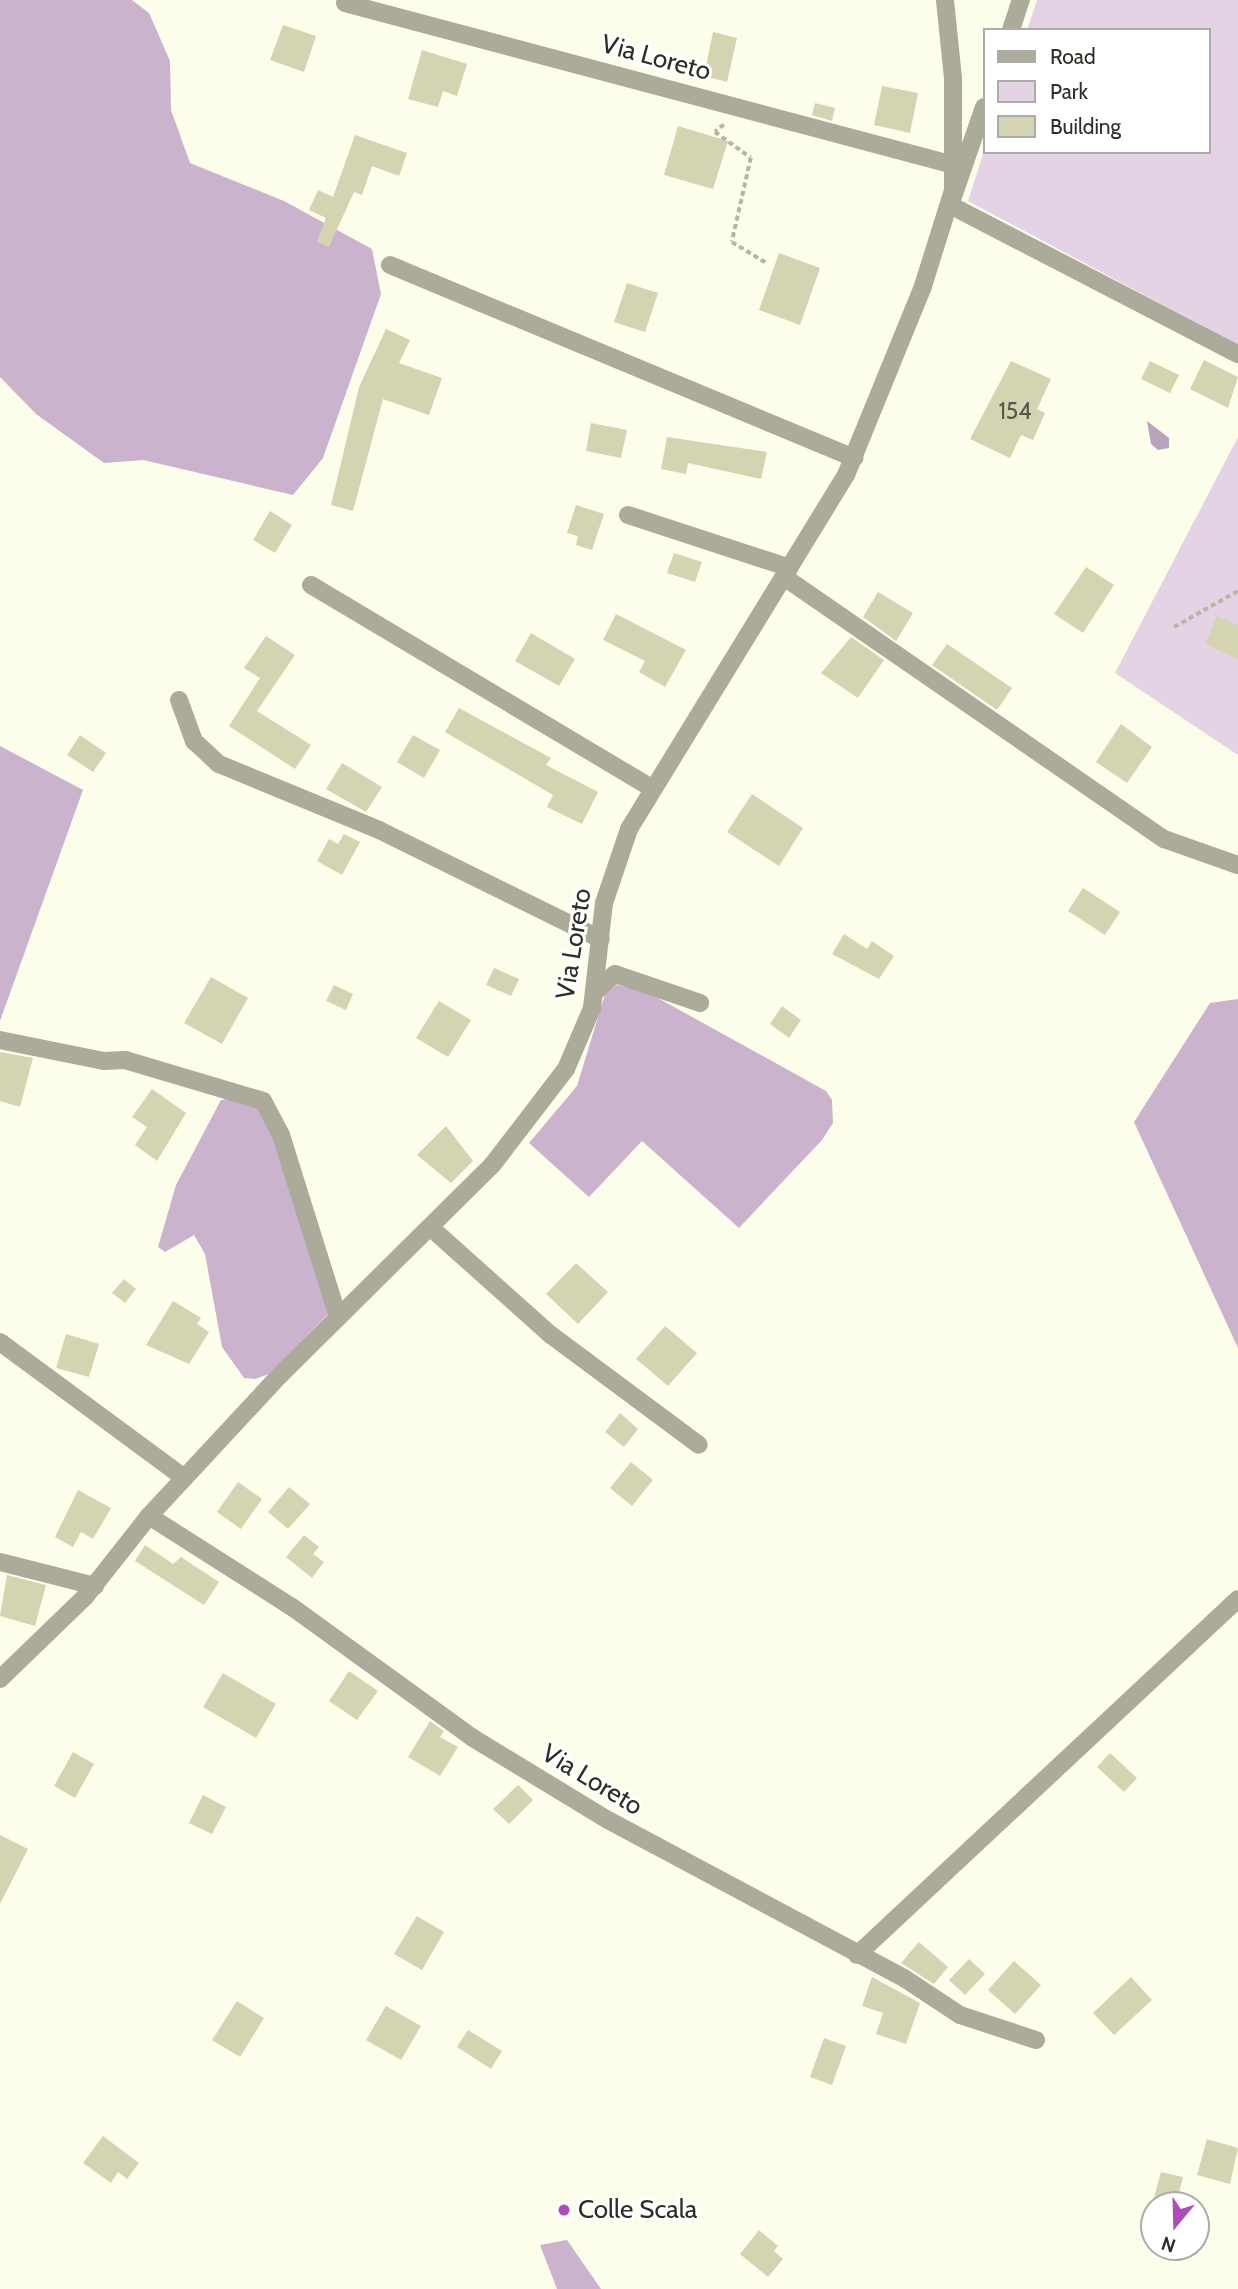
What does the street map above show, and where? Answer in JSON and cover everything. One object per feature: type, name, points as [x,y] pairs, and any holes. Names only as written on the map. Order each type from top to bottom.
[{"type":"street","name":"Via Loreto","points":[[0,1678],[94,1586],[183,1477],[338,1317],[493,1164],[551,1094],[578,1044],[596,991],[604,903],[622,846],[652,788],[787,573],[854,458],[950,205],[954,165],[945,0]]},
{"type":"street","points":[[1012,28],[1021,0]]},
{"type":"street","name":"Via Loreto","points":[[345,2],[954,165]]},
{"type":"street","points":[[982,113],[950,205],[1238,354]]},
{"type":"street","points":[[390,265],[854,458]]},
{"type":"street","points":[[628,515],[787,573],[1164,839],[1238,865]]},
{"type":"street","points":[[311,585],[652,788]]},
{"type":"street","points":[[180,700],[194,741],[219,764],[379,830],[538,913],[601,939]]},
{"type":"street","points":[[596,991],[615,974],[700,1003]]},
{"type":"street","points":[[0,1040],[104,1061],[125,1060],[263,1101],[278,1126],[338,1317]]},
{"type":"street","points":[[430,1227],[551,1335],[699,1444]]},
{"type":"street","points":[[0,1342],[183,1477]]},
{"type":"street","name":"Via Loreto","points":[[149,1516],[292,1607],[510,1761],[661,1851],[857,1955],[960,2015],[1036,2040]]},
{"type":"street","points":[[0,1562],[94,1586]]},
{"type":"street","points":[[857,1955],[1238,1598]]},
{"type":"path","points":[[730,125],[715,132],[751,158],[732,242],[768,264]]},
{"type":"path","points":[[1174,627],[1238,591]]},
{"type":"green space","points":[[1037,0],[1238,0],[1238,345],[968,201],[983,154],[1210,154],[1210,28],[1028,28]]},
{"type":"green space","points":[[1238,437],[1238,755],[1115,673]]},
{"type":"shaded area","points":[[0,0],[132,0],[149,13],[170,61],[171,110],[190,163],[284,201],[372,249],[381,294],[323,458],[293,495],[143,460],[104,463],[36,414],[0,377]]},
{"type":"shaded area","points":[[1147,421],[1169,438],[1169,448],[1158,450],[1151,444]]},
{"type":"shaded area","points":[[0,746],[83,790],[0,1021]]},
{"type":"shaded area","points":[[617,985],[647,992],[826,1091],[832,1100],[833,1123],[822,1140],[739,1228],[642,1141],[589,1197],[529,1143],[577,1086],[605,994]]},
{"type":"shaded area","points":[[1238,999],[1238,1348],[1134,1122],[1210,1003]]},
{"type":"shaded area","points":[[233,1098],[264,1110],[331,1311],[269,1374],[255,1379],[244,1378],[222,1347],[205,1254],[194,1235],[165,1252],[158,1247],[176,1185],[221,1100]]},
{"type":"shaded area","points":[[567,2240],[601,2289],[557,2289],[540,2245]]},
{"type":"building","points":[[283,25],[316,36],[304,72],[270,60]]},
{"type":"building","points":[[713,32],[737,38],[727,82],[704,76]]},
{"type":"building","points":[[422,50],[467,64],[457,96],[443,91],[438,107],[408,99]]},
{"type":"building","points":[[882,86],[918,93],[910,133],[874,125]]},
{"type":"building","points":[[815,103],[835,108],[832,121],[812,115]]},
{"type":"building","points":[[678,126],[728,141],[713,189],[664,175]]},
{"type":"building","points":[[355,135],[407,153],[399,176],[372,166],[362,195],[354,192],[329,247],[317,242],[326,218],[309,210],[318,190],[333,197]]},
{"type":"building","points":[[779,253],[820,268],[800,325],[759,310]]},
{"type":"building","points":[[627,283],[658,293],[645,332],[614,322]]},
{"type":"building","points":[[386,329],[410,340],[399,363],[442,378],[429,415],[383,399],[353,511],[331,505],[359,387]]},
{"type":"building","points":[[1204,360],[1238,377],[1228,408],[1190,389]]},
{"type":"building","points":[[1011,361],[1051,379],[1037,409],[1045,413],[1033,440],[1021,435],[1010,458],[970,439]]},
{"type":"building","points":[[1150,361],[1179,375],[1170,393],[1141,379]]},
{"type":"building","points":[[591,423],[627,430],[621,458],[586,451]]},
{"type":"building","points":[[667,437],[767,452],[761,479],[688,463],[686,474],[661,469]]},
{"type":"building","points":[[576,505],[604,514],[592,550],[576,545],[578,536],[567,533]]},
{"type":"building","points":[[270,511],[292,525],[275,553],[253,540]]},
{"type":"building","points":[[674,553],[702,562],[695,582],[667,573]]},
{"type":"building","points":[[1086,567],[1114,585],[1083,633],[1054,614]]},
{"type":"building","points":[[878,592],[913,613],[896,641],[863,617]]},
{"type":"building","points":[[616,614],[686,650],[665,687],[639,672],[645,661],[603,640]]},
{"type":"building","points":[[1217,616],[1238,625],[1238,659],[1205,644]]},
{"type":"building","points":[[531,633],[575,659],[559,686],[515,661]]},
{"type":"building","points":[[266,636],[295,655],[257,711],[311,745],[295,769],[229,726],[260,678],[244,668]]},
{"type":"building","points":[[851,637],[884,660],[858,698],[821,673]]},
{"type":"building","points":[[947,644],[1012,688],[997,710],[932,665]]},
{"type":"building","points":[[459,708],[551,758],[546,765],[598,792],[582,824],[547,807],[553,795],[445,732]]},
{"type":"building","points":[[1121,724],[1152,747],[1127,783],[1096,762]]},
{"type":"building","points":[[80,735],[106,753],[93,772],[67,755]]},
{"type":"building","points":[[413,735],[440,750],[424,778],[397,762]]},
{"type":"building","points":[[342,763],[382,787],[366,812],[326,789]]},
{"type":"building","points":[[752,794],[803,828],[779,866],[727,832]]},
{"type":"building","points":[[344,834],[360,842],[342,875],[317,861],[329,839],[338,844]]},
{"type":"building","points":[[1083,888],[1120,912],[1105,935],[1068,911]]},
{"type":"building","points":[[844,934],[867,949],[872,941],[894,956],[879,979],[832,954]]},
{"type":"building","points":[[494,968],[519,979],[511,996],[486,985]]},
{"type":"building","points":[[211,977],[248,998],[222,1044],[184,1023]]},
{"type":"building","points":[[334,985],[353,994],[346,1010],[326,1001]]},
{"type":"building","points":[[439,1001],[471,1020],[448,1057],[416,1038]]},
{"type":"building","points":[[782,1006],[801,1020],[789,1038],[770,1024]]},
{"type":"building","points":[[0,1052],[33,1058],[20,1107],[0,1101]]},
{"type":"building","points":[[152,1089],[186,1113],[157,1161],[135,1145],[147,1127],[132,1117]]},
{"type":"building","points":[[446,1126],[473,1161],[451,1183],[417,1155]]},
{"type":"building","points":[[576,1263],[608,1292],[578,1324],[546,1294]]},
{"type":"building","points":[[124,1279],[136,1289],[125,1303],[112,1293]]},
{"type":"building","points":[[173,1301],[201,1318],[197,1324],[209,1332],[189,1364],[146,1345]]},
{"type":"building","points":[[665,1326],[697,1353],[668,1386],[636,1359]]},
{"type":"building","points":[[66,1334],[99,1344],[89,1377],[56,1368]]},
{"type":"building","points":[[620,1413],[638,1429],[624,1447],[605,1432]]},
{"type":"building","points":[[631,1462],[653,1480],[632,1506],[610,1488]]},
{"type":"building","points":[[238,1482],[262,1499],[241,1529],[217,1512]]},
{"type":"building","points":[[289,1487],[310,1504],[288,1529],[268,1512]]},
{"type":"building","points":[[78,1490],[111,1508],[93,1539],[81,1532],[73,1547],[55,1537]]},
{"type":"building","points":[[304,1535],[319,1547],[313,1554],[324,1562],[312,1578],[286,1557]]},
{"type":"building","points":[[145,1545],[173,1564],[181,1557],[219,1582],[204,1605],[135,1561]]},
{"type":"building","points":[[7,1575],[46,1585],[35,1626],[0,1616]]},
{"type":"building","points":[[349,1671],[378,1691],[357,1720],[329,1701]]},
{"type":"building","points":[[223,1673],[276,1704],[256,1738],[203,1707]]},
{"type":"building","points":[[430,1721],[444,1731],[440,1737],[458,1747],[440,1776],[408,1757]]},
{"type":"building","points":[[73,1752],[94,1764],[75,1798],[54,1786]]},
{"type":"building","points":[[1110,1753],[1137,1778],[1124,1792],[1097,1767]]},
{"type":"building","points":[[518,1785],[533,1800],[509,1824],[493,1809]]},
{"type":"building","points":[[203,1795],[226,1807],[212,1834],[189,1823]]},
{"type":"building","points":[[0,1835],[28,1849],[0,1904]]},
{"type":"building","points":[[417,1916],[444,1932],[422,1970],[394,1954]]},
{"type":"building","points":[[919,1942],[948,1967],[934,1984],[901,1963]]},
{"type":"building","points":[[969,1959],[985,1974],[965,1995],[949,1980]]},
{"type":"building","points":[[1014,1961],[1041,1985],[1015,2014],[988,1990]]},
{"type":"building","points":[[872,1977],[920,2003],[906,2044],[876,2034],[883,2013],[862,2006]]},
{"type":"building","points":[[1131,1977],[1152,2000],[1114,2035],[1093,2013]]},
{"type":"building","points":[[237,2001],[264,2018],[240,2057],[212,2040]]},
{"type":"building","points":[[386,2006],[421,2026],[401,2060],[366,2040]]},
{"type":"building","points":[[468,2030],[502,2051],[491,2069],[457,2047]]},
{"type":"building","points":[[824,2038],[846,2046],[832,2085],[810,2077]]},
{"type":"building","points":[[103,2136],[139,2163],[127,2179],[118,2172],[111,2183],[83,2163]]},
{"type":"building","points":[[1207,2139],[1238,2148],[1230,2184],[1197,2175]]},
{"type":"building","points":[[1161,2172],[1183,2177],[1180,2191],[1156,2191]]},
{"type":"building","points":[[759,2230],[778,2246],[774,2251],[783,2259],[768,2277],[740,2254]]},
{"type":"place","name":"Colle Scala","points":[[564,2210]]}]
